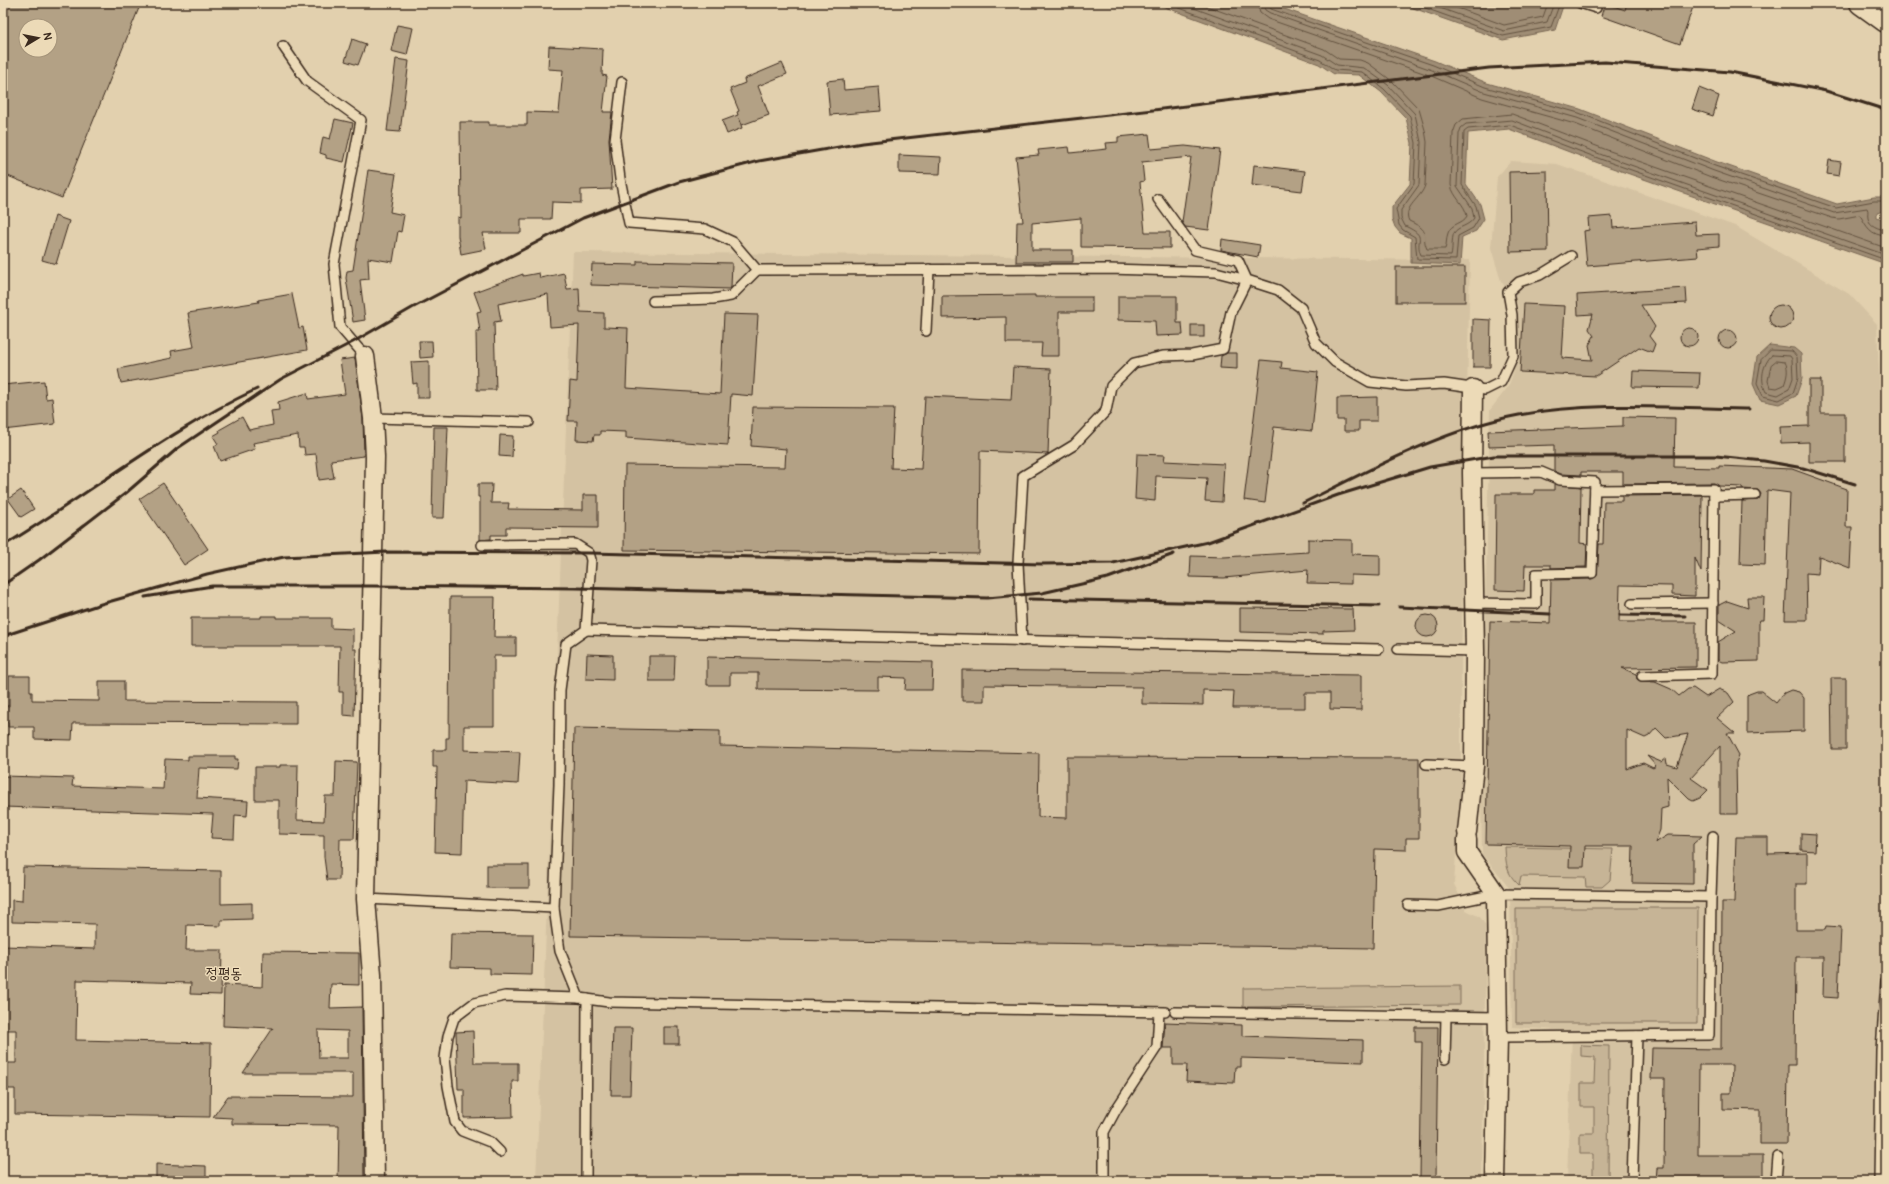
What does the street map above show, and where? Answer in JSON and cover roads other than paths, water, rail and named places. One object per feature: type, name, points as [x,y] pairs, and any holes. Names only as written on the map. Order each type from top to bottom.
[{"type":"main road","points":[[1861,3],[1886,21]]},
{"type":"street","points":[[365,356],[373,418],[375,457],[366,899],[372,975],[375,1181]]},
{"type":"street","points":[[1473,389],[1472,473],[1475,652],[1474,766],[1467,836],[1467,852],[1496,894],[1498,1037],[1494,1181]]},
{"type":"lane","points":[[1580,3],[1596,8]]},
{"type":"lane","points":[[283,46],[307,81],[361,120],[334,264],[340,326],[365,356]]},
{"type":"lane","points":[[622,82],[615,140],[620,179],[629,223],[705,229],[733,242],[757,270]]},
{"type":"lane","points":[[1158,199],[1195,250],[1238,260],[1247,280]]},
{"type":"lane","points":[[653,301],[713,299],[731,296],[757,270],[1108,269],[1216,272],[1278,290],[1302,308],[1316,343],[1335,362],[1370,382],[1406,386],[1444,384],[1485,390],[1501,382],[1513,356],[1512,315],[1508,292],[1519,282],[1540,275],[1571,256]]},
{"type":"lane","points":[[926,331],[930,270]]},
{"type":"lane","points":[[1022,641],[1018,563],[1022,476],[1074,445],[1106,411],[1111,386],[1134,363],[1163,356],[1192,355],[1223,349],[1231,312],[1247,280]]},
{"type":"lane","points":[[373,418],[529,422]]},
{"type":"lane","points":[[1472,473],[1541,472],[1560,480],[1595,482],[1592,573],[1536,574],[1536,604],[1474,603]]},
{"type":"lane","points":[[1595,490],[1714,489],[1712,674],[1642,676]]},
{"type":"lane","points":[[1714,496],[1756,495]]},
{"type":"lane","points":[[482,545],[575,544],[589,553],[591,560],[586,630]]},
{"type":"lane","points":[[1632,604],[1713,603]]},
{"type":"lane","points":[[586,1181],[583,999],[560,951],[554,908],[559,785],[560,690],[566,644],[586,630],[1379,648]]},
{"type":"lane","points":[[1398,649],[1475,652]]},
{"type":"lane","points":[[1426,764],[1474,766]]},
{"type":"lane","points":[[1498,1037],[1709,1035],[1713,836]]},
{"type":"lane","points":[[1408,905],[1438,906],[1496,894],[1712,897]]},
{"type":"lane","points":[[366,899],[554,908]]},
{"type":"lane","points":[[1879,1181],[1881,1050],[1886,981]]},
{"type":"lane","points":[[500,1152],[490,1142],[462,1131],[455,1122],[448,1086],[445,1058],[448,1036],[454,1018],[474,1003],[505,996],[583,999],[616,1003],[1498,1017]]},
{"type":"lane","points":[[1104,1181],[1104,1132],[1117,1108],[1157,1047],[1166,1012]]},
{"type":"lane","points":[[1445,1059],[1446,1016]]},
{"type":"lane","points":[[1632,1181],[1637,1036]]},
{"type":"lane","points":[[1776,1181],[1778,1157]]},
{"type":"water","points":[[1154,3],[1267,3],[1435,61],[1487,83],[1580,109],[1717,162],[1837,204],[1874,197],[1886,197],[1886,210],[1877,213],[1877,217],[1886,221],[1886,264],[1601,164],[1509,129],[1468,133],[1466,184],[1480,204],[1484,219],[1476,231],[1462,237],[1460,265],[1411,263],[1411,238],[1400,233],[1395,227],[1392,219],[1392,207],[1410,184],[1412,143],[1406,118],[1381,92],[1359,75],[1334,74],[1319,64]]},
{"type":"water","points":[[1399,3],[1564,3],[1555,30],[1503,40]]},
{"type":"water","points":[[1770,345],[1794,348],[1801,354],[1802,379],[1796,396],[1779,404],[1760,400],[1753,384],[1757,357]]},
{"type":"railway","points":[[3,585],[39,560],[126,493],[178,448],[281,379],[353,342],[412,308],[583,218],[679,182],[759,161],[862,143],[1162,109],[1489,68],[1605,62],[1730,72],[1826,91],[1886,110]]},
{"type":"railway","points":[[3,546],[191,424],[257,389]]},
{"type":"railway","points":[[1303,503],[1381,464],[1435,440],[1491,421],[1519,415],[1576,408],[1634,406],[1749,409]]},
{"type":"railway","points":[[3,636],[101,604],[207,574],[284,557],[386,552],[589,553],[1042,564],[1113,563],[1208,542],[1338,495],[1430,467],[1494,456],[1716,456],[1764,461],[1803,468],[1855,484]]},
{"type":"railway","points":[[145,597],[212,586],[372,586],[576,588],[987,598],[1042,593],[1108,578],[1174,554]]},
{"type":"railway","points":[[1029,599],[1379,606]]},
{"type":"railway","points":[[1399,607],[1550,614]]},
{"type":"railway","points":[[1620,615],[1685,616]]},
{"type":"district","name":"정평동","points":[[224,973]]}]
